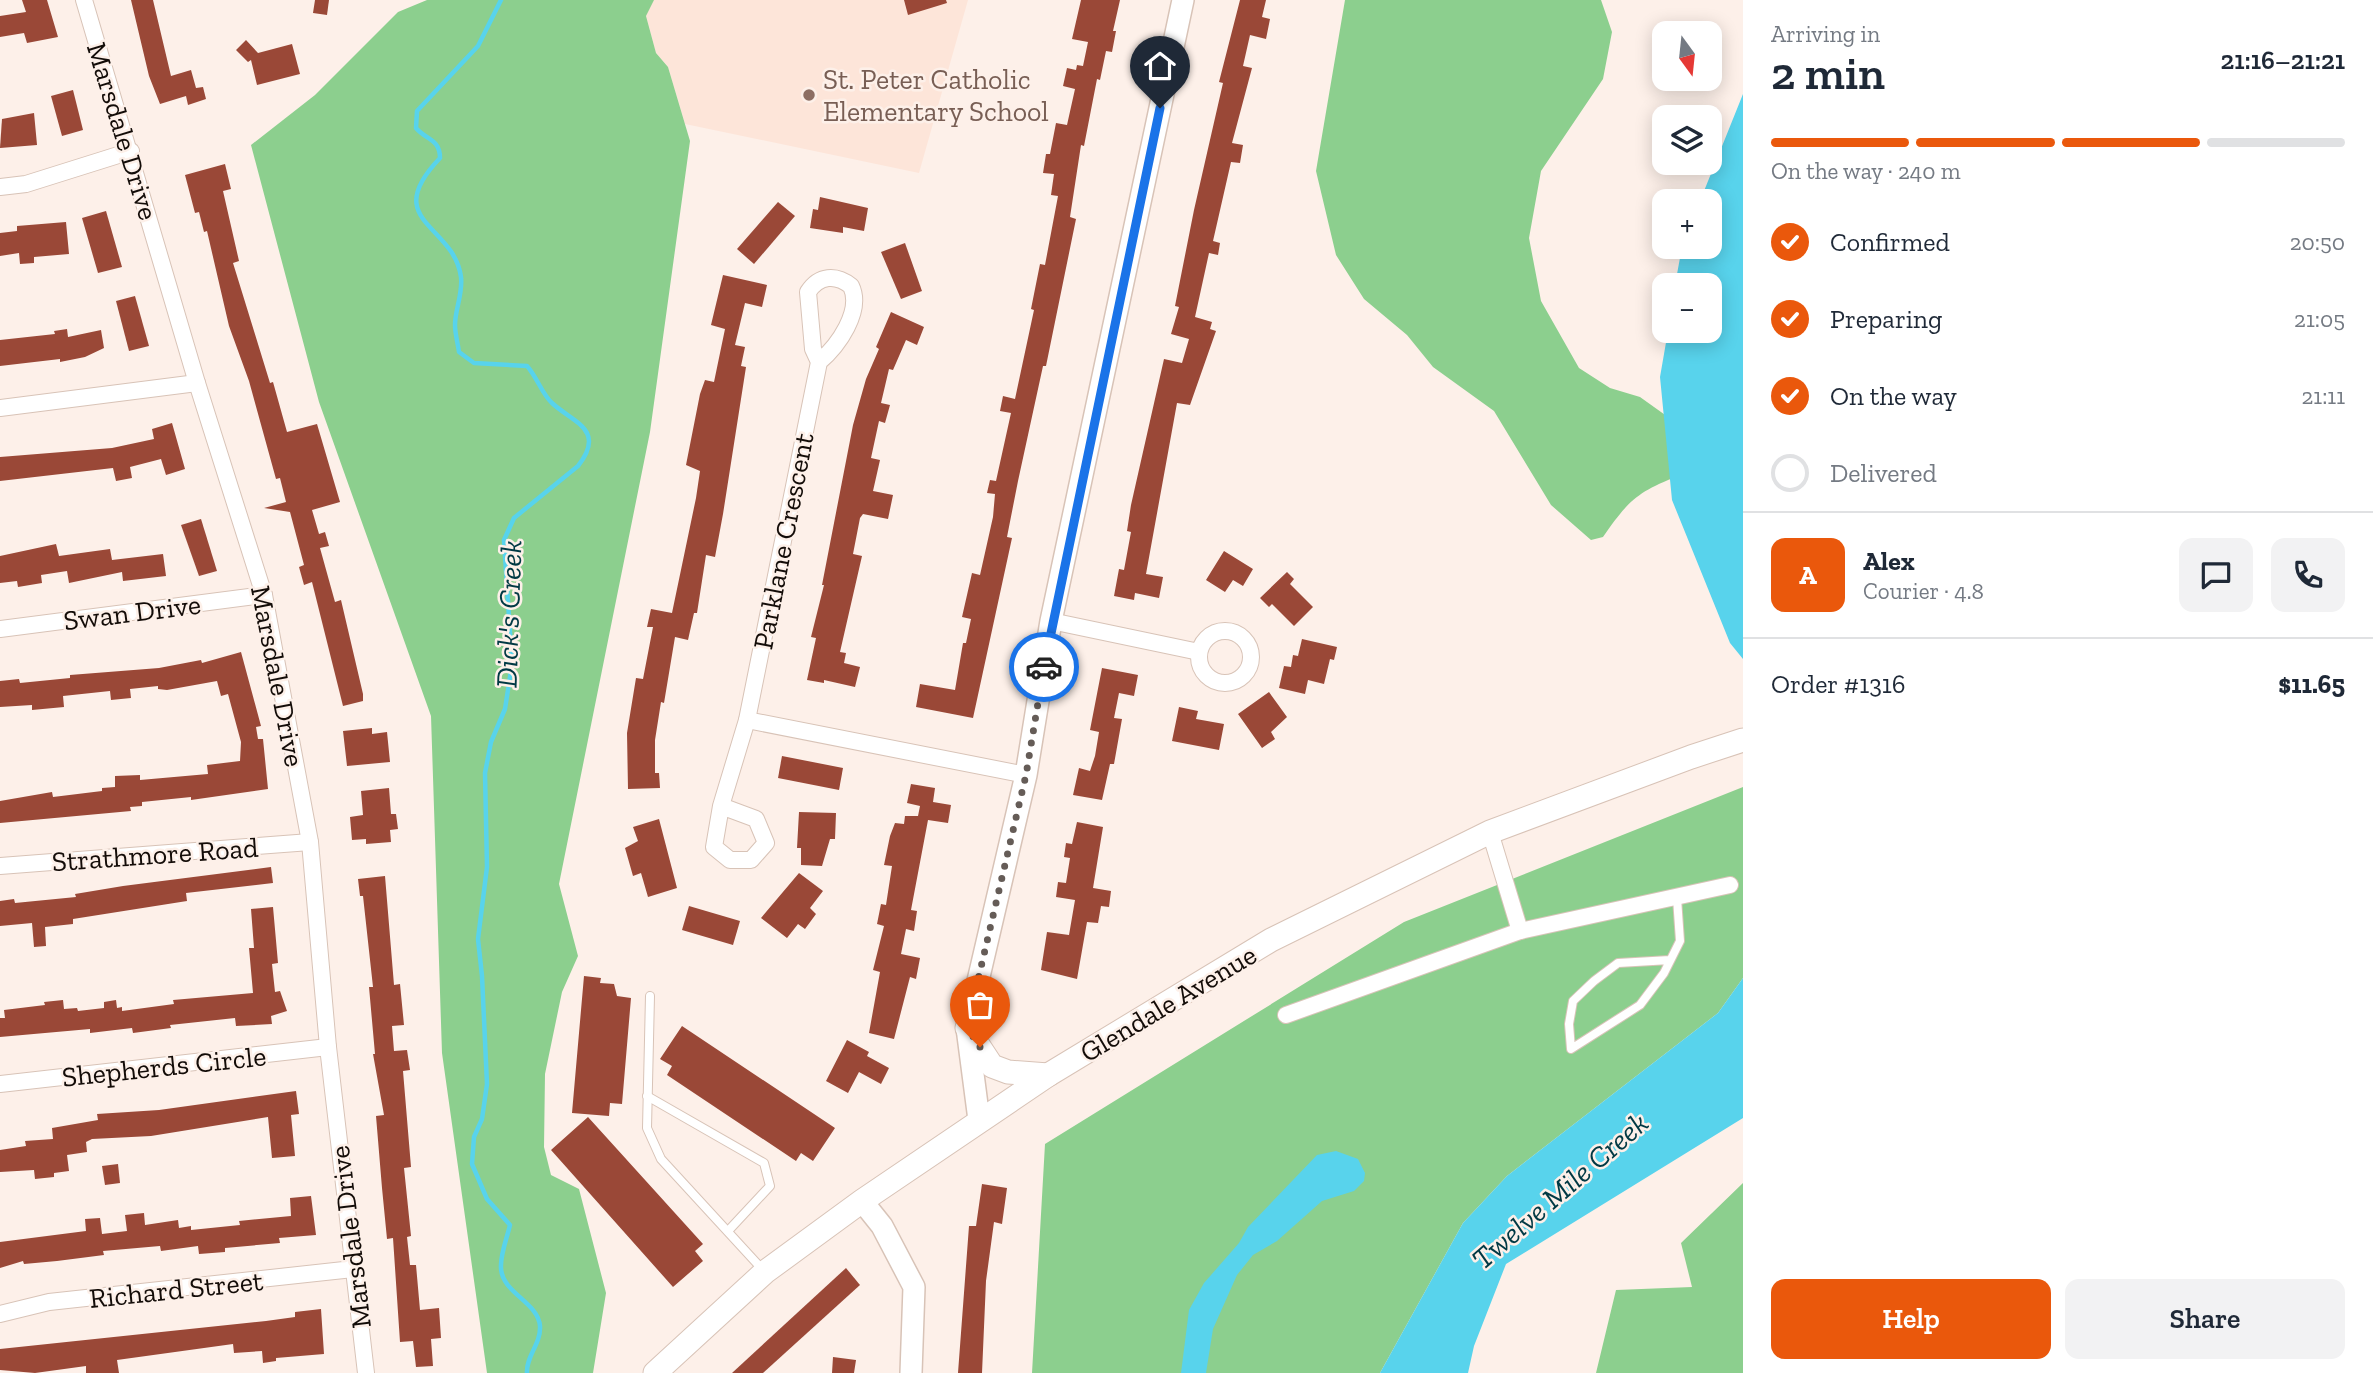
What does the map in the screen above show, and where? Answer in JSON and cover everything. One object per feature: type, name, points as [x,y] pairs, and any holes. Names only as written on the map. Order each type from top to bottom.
[{"type":"main road","name":"Glendale Avenue","points":[[655,1373],[765,1272],[862,1200],[1048,1075],[1271,940],[1490,832],[1743,740]]},
{"type":"main road","points":[[967,1027],[992,1066],[1008,1072],[1048,1075]]},
{"type":"street","name":"Marsdale Drive","points":[[84,0],[131,151],[197,383],[264,596],[310,842],[328,1047],[366,1373]]},
{"type":"street","points":[[979,1120],[967,1027],[1026,775],[1051,621],[1183,0]]},
{"type":"street","points":[[0,187],[26,184],[131,151]]},
{"type":"street","name":"Parklane Crescent","points":[[721,806],[747,720],[820,362],[832,351],[854,304],[851,286],[836,277],[820,279],[808,292],[813,349],[820,362]]},
{"type":"street","points":[[0,408],[197,383]]},
{"type":"street","name":"Swan Drive","points":[[0,629],[264,596]]},
{"type":"street","points":[[1051,621],[1199,652]]},
{"type":"street","points":[[747,720],[1026,775]]},
{"type":"street","points":[[1490,832],[1520,931]]},
{"type":"street","name":"Strathmore Road","points":[[0,866],[310,842]]},
{"type":"street","points":[[1286,1015],[1520,931],[1730,885]]},
{"type":"street","name":"Shepherds Circle","points":[[0,1084],[328,1047]]},
{"type":"street","points":[[862,1200],[882,1226],[914,1287],[911,1373]]},
{"type":"street","name":"Richard Street","points":[[0,1314],[49,1302],[354,1269]]},
{"type":"lane","points":[[1670,960],[1618,963],[1594,981],[1573,1001],[1569,1024],[1571,1049],[1640,1005],[1670,960],[1680,941],[1677,898]]},
{"type":"lane","points":[[650,996],[647,1128],[662,1159],[765,1272]]},
{"type":"lane","points":[[648,1096],[764,1163],[770,1186],[728,1231]]},
{"type":"shaded area","name":"St. Peter Catholic Elementary School","points":[[651,0],[968,0],[919,173],[685,124],[668,67],[656,53],[646,16]]},
{"type":"green space","points":[[427,0],[654,0],[646,16],[656,53],[668,67],[690,141],[650,432],[559,884],[578,956],[562,992],[545,1074],[544,1147],[551,1175],[579,1189],[606,1293],[593,1373],[487,1373],[442,1053],[431,716],[319,402],[251,145],[315,95],[398,12]]},
{"type":"green space","points":[[1345,0],[1601,0],[1612,32],[1603,79],[1541,171],[1529,238],[1541,301],[1579,368],[1610,388],[1640,397],[1675,422],[1678,476],[1652,487],[1634,499],[1603,537],[1591,540],[1551,505],[1494,411],[1433,367],[1407,335],[1364,299],[1336,255],[1316,171]]},
{"type":"green space","points":[[1743,787],[1743,978],[1718,1013],[1507,1176],[1463,1223],[1380,1373],[1032,1373],[1045,1144],[1404,922]]},
{"type":"green space","points":[[1743,1183],[1743,1373],[1596,1373],[1616,1290],[1692,1287],[1681,1243]]},
{"type":"water","points":[[1743,94],[1743,659],[1730,643],[1672,500],[1660,377],[1666,343],[1722,343],[1722,273],[1677,273],[1680,259],[1722,259],[1722,189],[1705,189],[1710,175],[1722,175],[1722,146]]},
{"type":"water","name":"Twelve Mile Creek","points":[[1743,978],[1743,1118],[1506,1264],[1474,1346],[1468,1373],[1380,1373],[1463,1223],[1507,1176],[1718,1013]]},
{"type":"water","points":[[1336,1151],[1358,1159],[1365,1173],[1364,1181],[1354,1191],[1322,1201],[1277,1241],[1253,1255],[1237,1275],[1213,1329],[1206,1373],[1181,1373],[1189,1310],[1204,1283],[1239,1243],[1248,1227],[1317,1155]]},
{"type":"building","points":[[22,0],[47,0],[58,37],[27,43],[24,33],[0,37],[0,16],[26,12]]},
{"type":"building","points":[[131,0],[153,0],[171,76],[191,70],[196,88],[203,87],[206,99],[188,105],[186,96],[160,104],[149,76]]},
{"type":"building","points":[[315,0],[329,0],[327,15],[313,13]]},
{"type":"building","points":[[904,0],[946,0],[947,3],[908,15]]},
{"type":"building","points":[[1081,0],[1120,0],[1113,31],[1116,31],[1112,52],[1106,51],[1100,80],[1097,79],[1084,146],[1081,145],[1070,217],[1076,219],[1046,366],[1043,366],[1018,481],[1007,537],[1012,538],[973,718],[916,707],[920,684],[955,690],[963,643],[966,643],[971,619],[962,617],[972,573],[980,575],[993,517],[995,494],[987,493],[990,480],[996,481],[1011,413],[1000,411],[1003,396],[1015,399],[1034,310],[1031,309],[1040,264],[1045,265],[1058,196],[1051,195],[1054,174],[1043,173],[1046,154],[1050,154],[1056,123],[1067,125],[1075,89],[1063,86],[1067,68],[1076,70],[1077,65],[1083,66],[1088,42],[1072,39]]},
{"type":"building","points":[[1240,0],[1266,0],[1262,17],[1270,19],[1266,39],[1250,35],[1243,66],[1252,68],[1232,143],[1243,145],[1240,163],[1231,162],[1213,241],[1220,243],[1218,255],[1209,253],[1195,317],[1212,322],[1210,329],[1216,331],[1190,405],[1177,403],[1146,574],[1163,577],[1159,598],[1135,593],[1134,600],[1114,596],[1119,569],[1124,570],[1131,532],[1127,531],[1131,505],[1164,359],[1182,363],[1189,339],[1171,334],[1179,307],[1175,306],[1223,83],[1219,82]]},
{"type":"building","points":[[246,40],[258,53],[292,44],[300,74],[257,85],[251,60],[248,62],[236,50]]},
{"type":"building","points":[[73,90],[83,130],[62,136],[51,96]]},
{"type":"building","points":[[34,113],[37,145],[0,148],[2,119]]},
{"type":"building","points":[[225,164],[231,189],[223,191],[239,261],[233,263],[270,383],[273,382],[287,432],[317,424],[340,502],[312,510],[319,534],[325,532],[329,546],[320,548],[335,602],[341,600],[363,694],[363,701],[343,706],[312,582],[304,585],[299,567],[304,565],[290,512],[264,508],[286,502],[280,478],[276,479],[249,381],[229,326],[207,231],[204,232],[199,212],[195,213],[185,175]]},
{"type":"building","points":[[820,197],[868,208],[864,231],[843,227],[843,233],[810,228],[813,209],[818,210]]},
{"type":"building","points":[[778,202],[795,216],[754,264],[737,249]]},
{"type":"building","points":[[106,211],[122,267],[98,273],[82,218]]},
{"type":"building","points":[[66,222],[69,254],[34,257],[34,263],[20,264],[19,253],[0,256],[0,233],[17,231],[17,226]]},
{"type":"building","points":[[905,243],[922,291],[901,299],[881,252]]},
{"type":"building","points":[[723,275],[767,285],[762,307],[745,303],[735,345],[745,347],[741,366],[746,367],[723,514],[715,557],[706,555],[697,613],[694,613],[688,640],[675,637],[655,740],[655,773],[659,773],[660,788],[628,789],[627,733],[636,678],[643,679],[653,627],[647,627],[651,609],[672,613],[696,498],[700,471],[686,465],[700,394],[705,380],[714,382],[725,329],[711,325]]},
{"type":"building","points":[[135,296],[149,346],[129,351],[116,301]]},
{"type":"building","points":[[891,312],[924,327],[917,345],[906,340],[893,370],[889,369],[881,403],[890,405],[885,423],[879,421],[871,458],[880,460],[873,491],[893,495],[888,519],[863,514],[860,518],[853,554],[862,556],[840,652],[846,653],[844,663],[860,667],[855,687],[824,680],[824,683],[807,680],[816,638],[811,637],[824,585],[853,425],[866,379],[879,349],[876,347]]},
{"type":"building","points":[[67,329],[68,337],[101,330],[104,348],[85,357],[60,362],[60,359],[0,366],[0,340],[55,334],[54,331]]},
{"type":"building","points":[[172,423],[185,469],[166,475],[161,459],[130,467],[132,478],[116,481],[113,468],[0,481],[0,457],[112,448],[154,439],[152,429]]},
{"type":"building","points":[[201,519],[217,571],[199,576],[181,525]]},
{"type":"building","points":[[56,544],[59,556],[110,549],[112,560],[163,554],[166,576],[123,581],[122,572],[69,583],[67,571],[41,575],[42,583],[18,587],[17,581],[0,583],[0,556]]},
{"type":"building","points":[[1224,551],[1253,569],[1243,586],[1233,580],[1225,592],[1206,580]]},
{"type":"building","points":[[1287,572],[1294,579],[1290,584],[1313,607],[1294,626],[1272,604],[1269,607],[1260,598]]},
{"type":"building","points":[[1302,639],[1337,647],[1334,660],[1330,659],[1324,684],[1308,680],[1305,694],[1279,688],[1284,666],[1291,667],[1293,655],[1298,656]]},
{"type":"building","points":[[241,652],[261,726],[256,727],[258,739],[263,739],[268,789],[191,800],[191,797],[142,802],[142,806],[130,807],[131,811],[0,823],[0,801],[52,792],[53,797],[102,791],[102,788],[115,787],[115,776],[140,775],[140,780],[208,774],[207,765],[240,761],[241,742],[228,694],[221,696],[217,681],[167,690],[158,689],[158,686],[130,689],[131,698],[111,700],[110,691],[63,696],[64,707],[32,710],[32,705],[0,707],[0,681],[19,679],[20,683],[70,678],[70,675],[159,668],[201,660],[202,663]]},
{"type":"building","points":[[1102,668],[1138,675],[1134,696],[1119,693],[1114,718],[1122,719],[1114,764],[1110,764],[1102,800],[1073,795],[1079,768],[1090,771],[1095,756],[1099,732],[1090,730]]},
{"type":"building","points":[[1269,692],[1287,717],[1271,732],[1275,739],[1262,748],[1238,714]]},
{"type":"building","points":[[1179,707],[1198,711],[1196,719],[1224,724],[1219,750],[1172,741]]},
{"type":"building","points":[[372,728],[372,734],[387,732],[390,762],[347,766],[343,731]]},
{"type":"building","points":[[782,756],[843,768],[839,790],[778,778]]},
{"type":"building","points":[[911,784],[935,788],[933,802],[951,805],[948,823],[928,820],[911,910],[917,911],[914,931],[906,929],[901,954],[920,958],[916,979],[910,977],[894,1039],[869,1033],[880,972],[873,970],[884,926],[877,924],[881,904],[886,905],[892,866],[884,865],[890,836],[895,823],[904,824],[905,816],[918,816],[920,806],[907,803]]},
{"type":"building","points":[[389,788],[391,814],[396,814],[398,829],[390,830],[391,842],[366,844],[366,839],[352,840],[350,817],[363,815],[361,791]]},
{"type":"building","points":[[799,812],[836,813],[835,839],[830,839],[822,866],[801,865],[801,848],[797,848]]},
{"type":"building","points":[[659,819],[677,888],[648,897],[641,873],[633,876],[625,848],[638,841],[633,827]]},
{"type":"building","points":[[1077,822],[1103,827],[1093,888],[1111,891],[1109,907],[1101,906],[1098,923],[1087,922],[1077,979],[1041,970],[1047,932],[1069,935],[1075,900],[1056,897],[1058,882],[1066,883],[1070,858],[1064,857],[1066,843],[1072,844]]},
{"type":"building","points":[[271,867],[273,883],[186,893],[187,901],[73,919],[73,924],[45,927],[46,946],[34,947],[32,923],[0,926],[0,901],[14,899],[15,903],[76,897],[75,894],[123,886]]},
{"type":"building","points":[[799,873],[823,891],[810,908],[816,914],[805,929],[798,924],[787,938],[761,918]]},
{"type":"building","points":[[385,876],[394,985],[400,984],[404,1025],[392,1026],[394,1051],[407,1050],[410,1070],[403,1071],[411,1167],[404,1168],[411,1236],[407,1237],[410,1265],[416,1265],[420,1310],[439,1308],[441,1338],[431,1339],[433,1366],[416,1367],[413,1341],[400,1342],[393,1238],[387,1239],[382,1188],[376,1116],[384,1115],[373,1054],[369,987],[373,987],[363,896],[360,896],[358,879]]},
{"type":"building","points":[[689,906],[740,921],[733,945],[682,930]]},
{"type":"building","points":[[273,907],[278,963],[272,964],[275,992],[280,991],[287,1011],[271,1016],[272,1024],[236,1026],[235,1018],[170,1025],[171,1028],[133,1033],[132,1028],[90,1033],[90,1029],[0,1037],[0,1018],[5,1018],[4,1010],[45,1005],[44,1002],[63,1000],[64,1009],[77,1008],[78,1011],[104,1008],[104,1002],[116,1000],[117,1008],[122,1007],[122,1011],[174,1004],[173,1000],[253,993],[249,948],[254,948],[251,909]]},
{"type":"building","points":[[584,976],[601,978],[600,983],[614,984],[617,996],[631,998],[622,1104],[610,1103],[609,1116],[572,1113]]},
{"type":"building","points":[[682,1026],[835,1128],[813,1161],[801,1153],[796,1161],[667,1075],[672,1066],[660,1059]]},
{"type":"building","points":[[847,1040],[869,1052],[867,1056],[889,1068],[881,1084],[859,1072],[848,1093],[826,1081]]},
{"type":"building","points":[[296,1091],[299,1114],[291,1115],[295,1156],[272,1158],[268,1117],[151,1136],[92,1139],[86,1142],[87,1152],[67,1155],[69,1171],[54,1173],[54,1177],[35,1179],[34,1170],[0,1172],[0,1150],[26,1146],[25,1141],[53,1139],[52,1128],[98,1120],[97,1114],[159,1110]]},
{"type":"building","points":[[588,1117],[703,1244],[695,1251],[703,1261],[673,1287],[551,1150]]},
{"type":"building","points":[[118,1164],[120,1183],[105,1185],[102,1166]]},
{"type":"building","points":[[982,1184],[1007,1188],[1002,1224],[994,1222],[986,1281],[982,1373],[958,1373],[969,1226],[976,1226]]},
{"type":"building","points":[[311,1196],[316,1235],[279,1238],[280,1243],[225,1248],[225,1252],[199,1254],[198,1246],[161,1251],[160,1246],[103,1251],[104,1255],[57,1261],[24,1264],[23,1261],[0,1268],[0,1242],[86,1231],[85,1219],[100,1218],[102,1234],[127,1231],[125,1215],[144,1213],[145,1225],[178,1220],[179,1228],[191,1226],[191,1230],[240,1225],[239,1221],[291,1216],[290,1198]]},
{"type":"building","points":[[846,1268],[860,1285],[763,1373],[732,1373]]},
{"type":"building","points":[[321,1309],[324,1354],[276,1358],[276,1361],[263,1363],[262,1351],[234,1353],[233,1344],[117,1360],[119,1373],[86,1373],[86,1366],[35,1373],[0,1370],[0,1349],[266,1321],[295,1317],[295,1312]]},
{"type":"building","points":[[833,1357],[856,1360],[854,1373],[832,1373]]},
{"type":"waterway","name":"Dick's Creek","points":[[501,0],[478,46],[417,111],[416,128],[435,143],[440,158],[423,179],[417,196],[418,210],[456,259],[461,277],[455,325],[459,352],[474,363],[527,366],[548,399],[583,428],[589,443],[578,466],[514,518],[504,540],[512,664],[505,709],[491,742],[485,773],[487,867],[478,939],[487,1084],[482,1119],[474,1137],[472,1164],[487,1199],[510,1225],[502,1258],[503,1277],[538,1318],[540,1332],[527,1373]]},
{"type":"way so far","points":[[980,1047],[967,1027],[1026,775],[1044,667]]},
{"type":"place","name":"St. Peter Catholic Elementary School","points":[[809,95]]},
{"type":"route","points":[[1044,667],[1051,621],[1160,108]]}]
